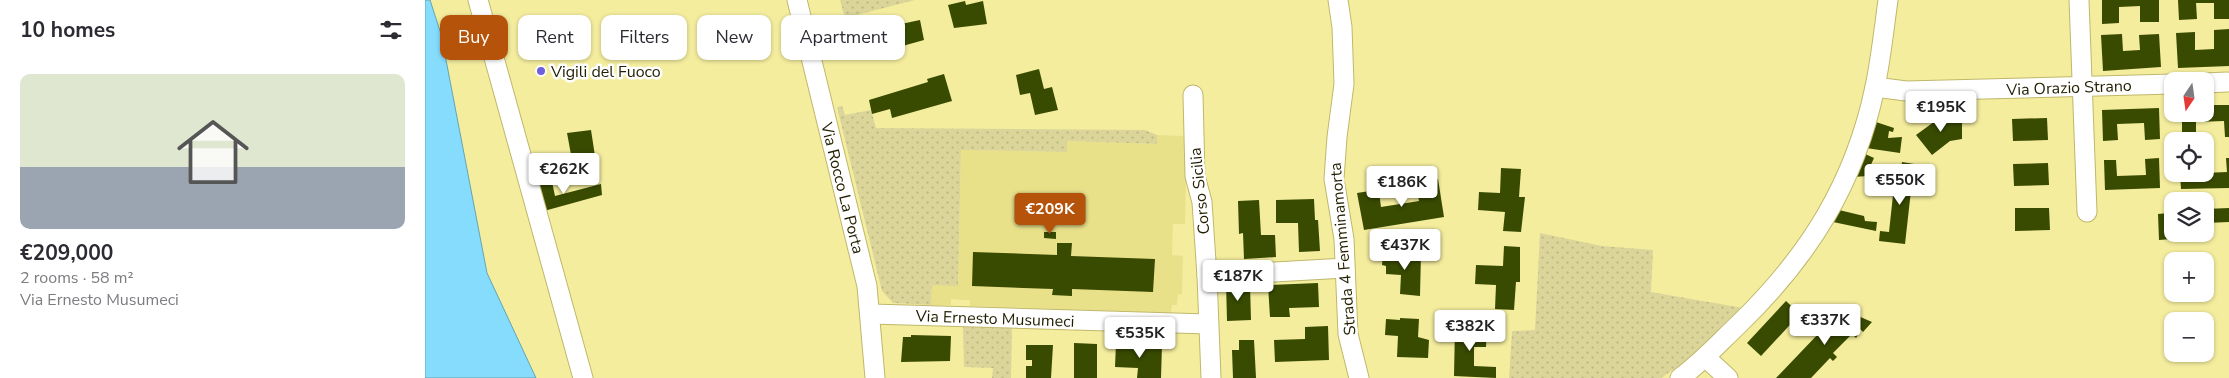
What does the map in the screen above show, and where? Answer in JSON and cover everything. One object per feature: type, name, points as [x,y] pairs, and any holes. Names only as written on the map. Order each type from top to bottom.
[{"type":"street","points":[[478,0],[583,378]]},
{"type":"street","name":"Via Rocco La Porta","points":[[797,0],[867,286],[871,314],[875,378]]},
{"type":"street","name":"Strada 4 Femminamorta","points":[[1338,0],[1342,28],[1344,84],[1336,145],[1334,179],[1344,239],[1348,334],[1359,378]]},
{"type":"street","points":[[1680,378],[1705,357],[1757,306],[1796,262],[1822,225],[1856,152],[1875,87],[1888,0]]},
{"type":"street","points":[[2079,0],[2087,212]]},
{"type":"street","points":[[2214,83],[2227,82]]},
{"type":"street","name":"Via Orazio Strano","points":[[1875,87],[1906,91],[2164,84]]},
{"type":"street","name":"Corso Sicilia","points":[[1193,95],[1195,176],[1202,202],[1211,378]]},
{"type":"street","points":[[1207,276],[1345,268]]},
{"type":"street","name":"Via Ernesto Musumeci","points":[[871,314],[1208,324]]},
{"type":"street","points":[[1705,357],[1728,378]]},
{"type":"shaded area","points":[[840,0],[915,0],[857,15],[844,15]]},
{"type":"shaded area","points":[[842,106],[845,115],[871,110],[876,128],[1145,130],[1157,135],[1157,144],[1067,141],[1067,152],[961,150],[958,286],[932,285],[931,305],[893,303],[882,291],[837,107]]},
{"type":"shaded area","points":[[1157,135],[1187,136],[1185,224],[1173,224],[1172,255],[1183,256],[1182,294],[1178,295],[1177,305],[1172,305],[1171,313],[970,306],[970,300],[951,299],[951,305],[931,305],[932,285],[958,285],[961,150],[1066,152],[1067,141],[1157,144]]},
{"type":"shaded area","points":[[1540,233],[1602,246],[1653,250],[1651,292],[1743,308],[1698,353],[1661,378],[1509,378],[1512,331],[1535,330]]},
{"type":"shaded area","points":[[963,327],[1012,328],[1011,378],[992,378],[993,368],[964,367]]},
{"type":"water","points":[[425,0],[430,0],[440,31],[440,60],[446,60],[487,273],[536,378],[425,378]]},
{"type":"building","points":[[2102,0],[2159,0],[2159,22],[2140,22],[2140,6],[2119,7],[2119,23],[2102,24]]},
{"type":"building","points":[[2178,0],[2229,0],[2229,19],[2214,19],[2214,3],[2196,3],[2197,19],[2179,20]]},
{"type":"building","points":[[965,1],[966,5],[983,1],[987,24],[954,28],[948,5]]},
{"type":"building","points":[[920,20],[924,40],[905,45],[905,23]]},
{"type":"building","points":[[2229,29],[2229,66],[2178,68],[2176,33],[2195,32],[2195,50],[2214,49],[2214,30]]},
{"type":"building","points":[[2122,34],[2123,51],[2140,50],[2139,35],[2159,34],[2161,67],[2103,71],[2101,35]]},
{"type":"building","points":[[1039,69],[1044,89],[1052,87],[1058,110],[1035,115],[1030,93],[1020,95],[1016,75]]},
{"type":"building","points":[[944,74],[952,101],[892,118],[890,109],[872,114],[869,100],[928,82],[927,79]]},
{"type":"building","points":[[2214,105],[2229,105],[2229,137],[2225,137],[2224,121],[2214,121]]},
{"type":"building","points":[[2159,108],[2160,139],[2145,140],[2144,123],[2117,124],[2118,140],[2103,141],[2102,110]]},
{"type":"building","points":[[1942,116],[1962,116],[1962,139],[1950,141],[1932,155],[1916,135]]},
{"type":"building","points":[[2047,118],[2048,140],[2013,141],[2012,119]]},
{"type":"building","points":[[1873,121],[1894,128],[1893,132],[1889,131],[1888,138],[1902,137],[1900,153],[1866,148]]},
{"type":"building","points":[[2182,122],[2196,122],[2196,132],[2182,132]]},
{"type":"building","points":[[591,130],[595,156],[572,160],[567,133]]},
{"type":"building","points":[[1863,153],[1874,158],[1869,169],[1883,171],[1883,175],[1853,177]]},
{"type":"building","points":[[2159,158],[2160,188],[2105,190],[2104,160],[2116,160],[2117,176],[2146,175],[2145,159]]},
{"type":"building","points":[[2226,158],[2229,158],[2229,188],[2181,189],[2181,182],[2214,182],[2214,173],[2227,172]]},
{"type":"building","points":[[1902,162],[1914,164],[1905,244],[1879,241],[1880,231],[1889,232],[1894,186],[1889,185],[1890,175],[1900,176]]},
{"type":"building","points":[[2048,163],[2049,185],[2014,186],[2013,164]]},
{"type":"building","points":[[1501,168],[1521,169],[1519,197],[1525,197],[1521,232],[1503,231],[1505,212],[1478,210],[1479,192],[1500,193]]},
{"type":"building","points":[[551,177],[555,196],[601,184],[602,195],[544,211],[535,181]]},
{"type":"building","points":[[1438,179],[1444,217],[1364,230],[1357,193],[1370,191],[1370,194],[1379,192],[1381,207],[1419,201],[1416,186]]},
{"type":"building","points":[[1314,199],[1315,220],[1318,220],[1320,251],[1299,252],[1298,223],[1276,223],[1276,200]]},
{"type":"building","points":[[1259,200],[1261,235],[1275,235],[1276,257],[1244,259],[1243,233],[1239,234],[1238,201]]},
{"type":"building","points":[[2015,208],[2049,208],[2050,230],[2015,231]]},
{"type":"building","points":[[2229,208],[2229,222],[2214,223],[2214,209]]},
{"type":"building","points":[[1839,210],[1864,216],[1865,221],[1877,222],[1876,231],[1833,222]]},
{"type":"building","points":[[2164,213],[2164,240],[2159,240],[2158,214]]},
{"type":"building","points":[[1044,232],[1056,232],[1056,239],[1044,238]]},
{"type":"building","points":[[1057,243],[1072,243],[1071,256],[1155,259],[1153,292],[1072,289],[1072,296],[1052,295],[1053,289],[972,286],[973,252],[1057,255]]},
{"type":"building","points":[[1504,246],[1520,247],[1520,282],[1516,282],[1514,310],[1495,309],[1496,285],[1475,284],[1476,265],[1503,266]]},
{"type":"building","points":[[1399,252],[1421,253],[1420,296],[1400,294],[1401,275],[1386,274],[1386,266],[1382,265],[1383,254],[1399,254]]},
{"type":"building","points":[[1226,282],[1239,282],[1239,286],[1250,285],[1251,320],[1227,321]]},
{"type":"building","points":[[1318,283],[1319,307],[1289,308],[1290,317],[1270,317],[1268,285]]},
{"type":"building","points":[[1786,301],[1800,314],[1761,356],[1747,343]]},
{"type":"building","points":[[1842,309],[1872,322],[1863,332],[1859,328],[1855,332],[1858,335],[1856,338],[1852,334],[1833,353],[1837,357],[1833,361],[1830,358],[1811,378],[1776,378]]},
{"type":"building","points":[[1400,318],[1419,319],[1418,337],[1429,340],[1428,358],[1397,357],[1398,336],[1385,335],[1386,319],[1400,320]]},
{"type":"building","points":[[1328,326],[1329,360],[1275,362],[1274,340],[1305,339],[1305,327]]},
{"type":"building","points":[[1455,326],[1487,327],[1486,347],[1474,347],[1474,366],[1496,367],[1496,378],[1454,376]]},
{"type":"building","points":[[911,335],[951,336],[950,361],[901,362],[903,337],[911,337]]},
{"type":"building","points":[[1239,340],[1254,340],[1256,378],[1233,378],[1232,350],[1239,350]]},
{"type":"building","points":[[1074,343],[1097,344],[1097,378],[1074,378]]},
{"type":"building","points":[[1116,343],[1162,345],[1161,378],[1137,378],[1138,368],[1115,367]]},
{"type":"building","points":[[1026,345],[1053,345],[1051,378],[1026,378],[1026,366],[1032,366],[1032,360],[1026,360]]},
{"type":"place","name":"Vigili del Fuoco","points":[[541,71]]}]
